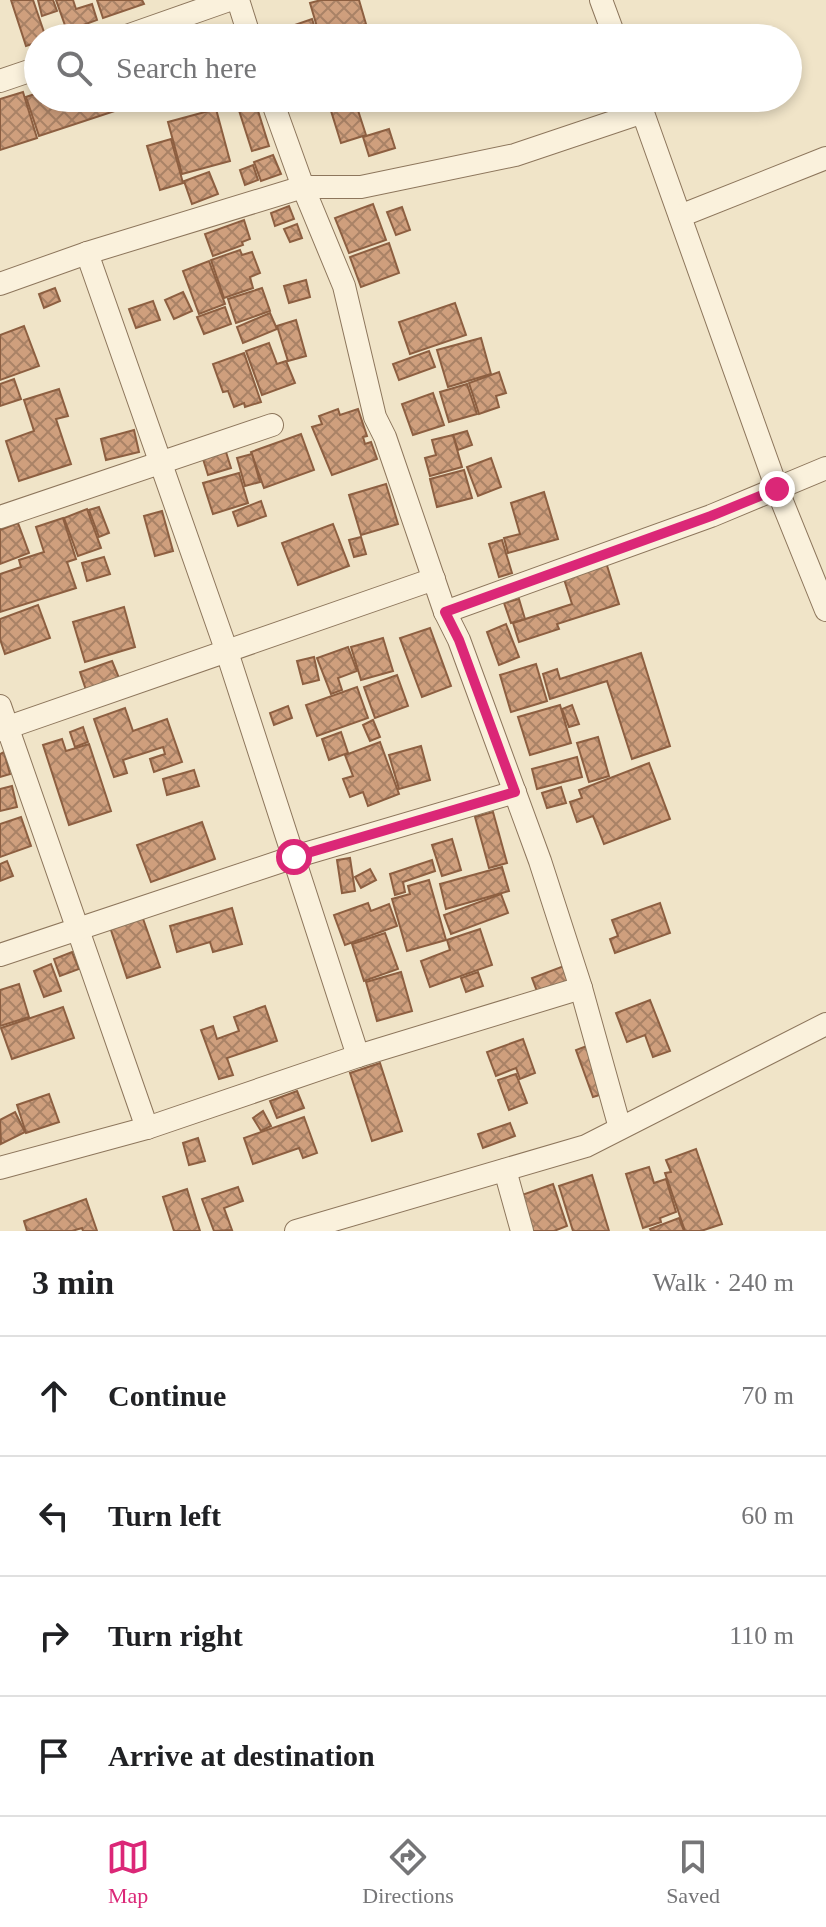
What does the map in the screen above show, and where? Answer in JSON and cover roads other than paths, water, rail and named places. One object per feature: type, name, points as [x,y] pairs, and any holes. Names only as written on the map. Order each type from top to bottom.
[{"type":"street","points":[[161,24],[229,0]]},
{"type":"street","points":[[238,0],[246,24]]},
{"type":"street","points":[[601,0],[610,24]]},
{"type":"street","points":[[0,81],[24,73]]},
{"type":"street","points":[[276,112],[344,286],[375,417],[385,437],[445,612],[459,640],[515,792],[581,988],[620,1128]]},
{"type":"street","points":[[0,284],[87,253],[303,187],[361,187],[515,155],[622,112]]},
{"type":"street","points":[[643,112],[777,489],[826,610]]},
{"type":"street","points":[[680,216],[826,158]]},
{"type":"street","points":[[87,253],[227,652],[358,1056]]},
{"type":"street","points":[[0,517],[272,425]]},
{"type":"street","points":[[445,612],[711,516],[826,468]]},
{"type":"street","points":[[147,1128],[3,721],[227,652],[434,579]]},
{"type":"street","points":[[0,955],[294,857],[515,792]]},
{"type":"street","points":[[0,1168],[147,1128],[358,1056],[581,988]]},
{"type":"street","points":[[296,1231],[586,1146],[826,1024]]},
{"type":"street","points":[[505,1170],[522,1231]]}]
